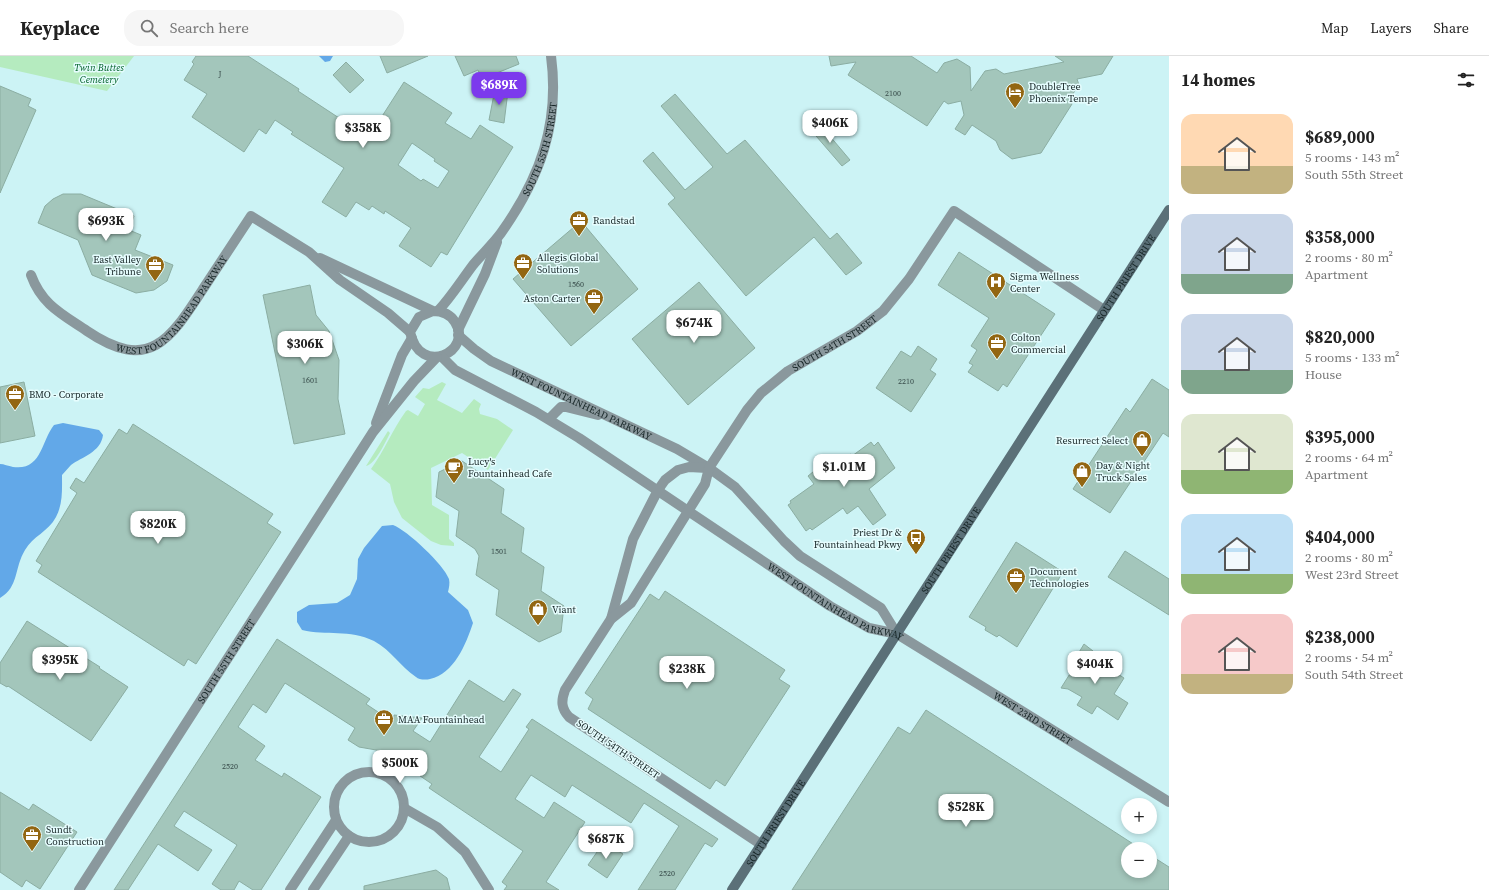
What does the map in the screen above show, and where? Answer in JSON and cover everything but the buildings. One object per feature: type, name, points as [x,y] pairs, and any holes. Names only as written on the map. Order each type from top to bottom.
[{"type":"main road","name":"SOUTH PRIEST DRIVE","points":[[732,890],[1169,210]]},
{"type":"street","name":"SOUTH 55TH STREET","points":[[435,311],[500,234],[528,191],[546,146],[552,102],[552,56]]},
{"type":"street","name":"SOUTH 54TH STREET","points":[[611,619],[631,603],[678,530],[688,510],[705,484],[709,468],[747,410],[770,385],[798,365],[857,331],[891,302],[909,279],[954,211],[1104,310]]},
{"type":"street","name":"WEST FOUNTAINHEAD PARKWAY","points":[[31,275],[41,296],[54,309],[108,345],[134,350],[158,344],[174,331],[252,216],[308,252],[435,311]]},
{"type":"street","name":"SOUTH 55TH STREET","points":[[458,333],[485,274],[500,234]]},
{"type":"street","name":"WEST FOUNTAINHEAD PARKWAY","points":[[308,252],[340,280],[388,312],[411,335]]},
{"type":"street","points":[[435,311],[451,318],[458,333],[454,349],[439,357],[431,357],[420,352],[411,335],[419,317],[435,311]]},
{"type":"street","name":"WEST FOUNTAINHEAD PARKWAY","points":[[458,333],[474,349],[491,361],[610,416],[685,453],[709,468],[735,487],[784,541],[800,556],[881,608],[897,634]]},
{"type":"street","name":"SOUTH 55TH STREET","points":[[372,432],[411,335]]},
{"type":"street","name":"SOUTH 55TH STREET","points":[[79,890],[372,432],[414,381],[439,357]]},
{"type":"street","name":"WEST FOUNTAINHEAD PARKWAY","points":[[439,357],[455,370],[549,419],[842,613],[868,628],[897,634]]},
{"type":"street","points":[[549,419],[561,407],[590,414],[610,416]]},
{"type":"street","name":"SOUTH 54TH STREET","points":[[709,468],[689,467],[678,470],[665,480],[658,490],[633,539],[611,619],[565,690],[561,703],[563,711],[569,717],[762,845]]},
{"type":"street","name":"WEST 23RD STREET","points":[[897,634],[1169,802]]},
{"type":"street","points":[[363,773],[380,774],[394,783],[403,799],[404,808],[398,826],[385,838],[367,842],[349,836],[342,829],[336,820],[334,809],[335,798],[340,788],[352,777],[363,773]]},
{"type":"street","points":[[404,808],[437,827],[465,852],[489,890]]},
{"type":"street","points":[[290,890],[336,820]]},
{"type":"street","points":[[313,890],[349,836]]},
{"type":"green space","name":"Twin Buttes Cemetery","points":[[0,56],[134,56],[107,91],[0,67]]},
{"type":"green space","points":[[442,382],[446,384],[437,400],[462,413],[474,399],[481,404],[479,409],[480,414],[497,419],[513,430],[488,470],[462,453],[431,468],[432,505],[449,515],[449,539],[454,543],[454,546],[441,545],[431,541],[402,518],[394,502],[390,484],[371,469],[406,411],[408,410],[418,416],[425,404],[415,397],[423,388],[429,389]]},
{"type":"green space","points":[[388,431],[390,433],[380,452],[373,462],[366,466]]},
{"type":"water","points":[[319,56],[333,56],[330,61],[325,62]]},
{"type":"water","points":[[63,423],[99,430],[103,435],[102,441],[95,450],[71,465],[62,475],[61,502],[56,517],[49,527],[28,545],[13,583],[6,594],[0,598],[0,464],[13,467],[23,467],[30,464],[40,454],[54,425]]},
{"type":"water","points":[[393,525],[416,541],[440,565],[449,579],[448,592],[468,610],[473,623],[463,649],[452,665],[446,671],[430,679],[423,680],[417,678],[386,649],[365,637],[347,634],[311,632],[302,630],[297,622],[297,612],[309,605],[337,603],[350,595],[357,579],[358,559],[364,548],[382,526]]},
{"type":"place","name":"DoubleTree Phoenix Tempe","points":[[1015,109]]},
{"type":"place","name":"Randstad","points":[[579,237]]},
{"type":"place","name":"Allegis Global Solutions","points":[[523,280]]},
{"type":"place","name":"East Valley Tribune","points":[[155,282]]},
{"type":"place","name":"Sigma Wellness Center","points":[[996,299]]},
{"type":"place","name":"Aston Carter","points":[[594,315]]},
{"type":"place","name":"Colton Commercial","points":[[997,360]]},
{"type":"place","name":"BMO - Corporate","points":[[15,411]]},
{"type":"place","name":"Resurrect Select","points":[[1142,457]]},
{"type":"place","name":"Lucy's Fountainhead Cafe","points":[[454,484]]},
{"type":"place","name":"Day & Night Truck Sales","points":[[1082,488]]},
{"type":"place","name":"Priest Dr & Fountainhead Pkwy","points":[[916,555]]},
{"type":"place","name":"Document Technologies","points":[[1016,594]]},
{"type":"place","name":"Viant","points":[[538,626]]},
{"type":"place","name":"MAA Fountainhead","points":[[384,736]]},
{"type":"place","name":"Sundt Construction","points":[[32,852]]}]
